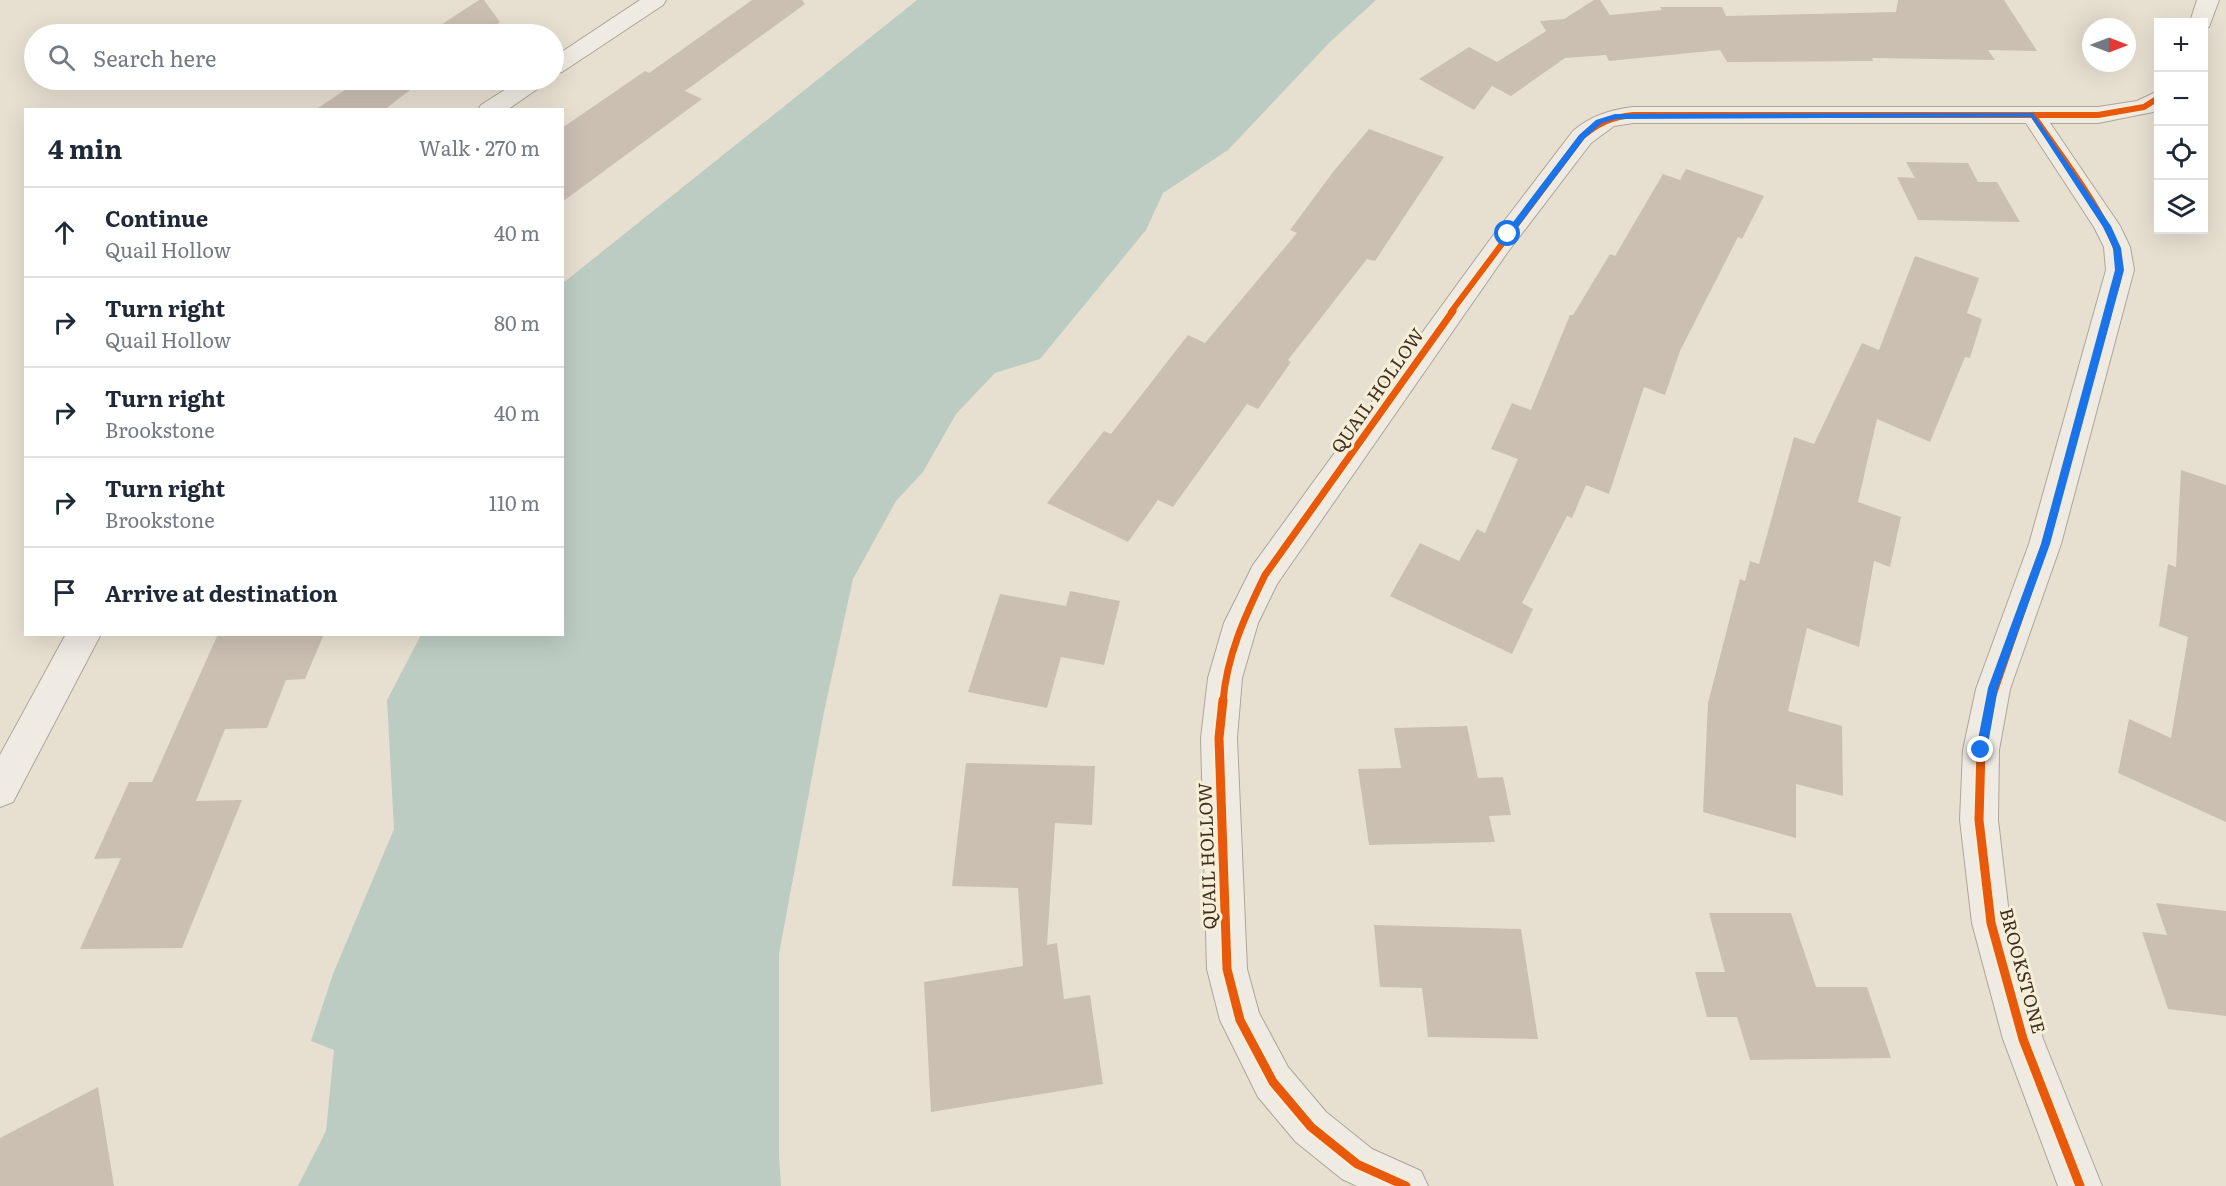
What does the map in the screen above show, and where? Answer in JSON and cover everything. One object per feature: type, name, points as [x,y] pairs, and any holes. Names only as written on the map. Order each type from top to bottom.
[{"type":"street","points":[[564,60],[655,0]]},
{"type":"street","points":[[2202,18],[2208,0]]},
{"type":"street","points":[[493,108],[520,90]]},
{"type":"street","name":"QUAIL HOLLOW","points":[[1406,1186],[1357,1164],[1311,1127],[1273,1082],[1240,1020],[1227,969],[1219,738],[1225,678],[1241,623],[1265,575],[1498,247],[1582,137],[1599,122],[1615,116],[1633,115],[2098,115],[2144,107],[2154,101]]},
{"type":"street","name":"BROOKSTONE","points":[[2033,115],[2107,226],[2117,248],[2120,270],[2046,544],[1993,688],[1981,750],[1978,820],[1991,922],[1996,941],[2024,1039],[2080,1186]]},
{"type":"street","points":[[0,790],[83,636]]},
{"type":"shaded area","points":[[917,0],[1376,0],[1330,42],[1228,150],[1163,193],[1146,230],[1040,359],[995,373],[956,414],[923,472],[896,501],[853,579],[824,712],[779,954],[781,1186],[298,1186],[326,1131],[334,1050],[311,1041],[333,974],[394,829],[387,700],[420,636],[564,636],[564,282]]},
{"type":"building","points":[[479,0],[484,0],[500,22],[497,24],[442,24]]},
{"type":"building","points":[[752,0],[802,0],[805,4],[685,91],[702,99],[564,201],[564,127],[645,71],[649,73]]},
{"type":"building","points":[[1594,0],[1600,0],[1610,15],[1662,10],[1660,7],[1722,7],[1726,16],[1896,12],[1898,0],[2004,0],[2037,51],[1988,50],[1995,60],[1872,58],[1873,61],[1727,62],[1720,50],[1609,61],[1606,55],[1565,58],[1511,96],[1492,86],[1474,110],[1419,79],[1469,47],[1497,62],[1546,31],[1540,21],[1564,19]]},
{"type":"building","points":[[345,90],[410,90],[387,108],[318,108]]},
{"type":"building","points":[[1369,129],[1444,157],[1375,261],[1367,259],[1288,360],[1291,362],[1258,409],[1247,404],[1173,507],[1158,500],[1128,542],[1047,503],[1104,431],[1111,434],[1188,335],[1205,343],[1297,233],[1290,230],[1333,172]]},
{"type":"building","points":[[1906,162],[1968,163],[1978,182],[1997,182],[2020,222],[1918,220],[1897,177],[1915,178]]},
{"type":"building","points":[[1686,169],[1764,196],[1742,239],[1738,237],[1680,351],[1665,395],[1644,387],[1609,494],[1586,485],[1572,518],[1567,516],[1522,603],[1533,609],[1512,654],[1390,596],[1420,543],[1459,561],[1477,529],[1485,533],[1518,459],[1491,449],[1512,403],[1531,410],[1570,315],[1573,315],[1610,254],[1615,256],[1663,174],[1680,180]]},
{"type":"building","points":[[1915,256],[1979,278],[1967,313],[1982,319],[1970,358],[1965,357],[1930,442],[1877,419],[1858,502],[1901,517],[1890,567],[1874,561],[1859,647],[1807,628],[1788,711],[1842,726],[1843,796],[1796,784],[1796,838],[1703,812],[1708,703],[1740,579],[1745,581],[1750,561],[1759,564],[1794,437],[1814,444],[1862,343],[1879,350]]},
{"type":"building","points":[[2181,470],[2226,485],[2226,822],[2118,773],[2129,719],[2171,738],[2188,637],[2159,626],[2168,564],[2176,567]]},
{"type":"building","points":[[1070,591],[1120,601],[1104,665],[1061,657],[1047,708],[968,692],[1000,594],[1066,606]]},
{"type":"building","points":[[217,636],[323,636],[305,679],[286,680],[267,728],[225,729],[196,801],[242,800],[182,948],[80,949],[121,858],[94,859],[129,782],[152,782]]},
{"type":"building","points":[[1467,726],[1478,778],[1503,777],[1511,815],[1489,816],[1495,842],[1369,845],[1358,769],[1401,768],[1394,728]]},
{"type":"building","points":[[966,763],[1095,766],[1092,825],[1055,823],[1047,945],[1057,943],[1064,999],[1090,995],[1103,1084],[931,1112],[924,982],[1023,966],[1018,888],[952,886]]},
{"type":"building","points":[[2156,903],[2226,911],[2226,1016],[2168,1009],[2142,932],[2167,935]]},
{"type":"building","points":[[1709,913],[1791,913],[1816,987],[1867,987],[1891,1058],[1750,1060],[1737,1017],[1707,1017],[1695,972],[1725,972]]},
{"type":"building","points":[[1374,925],[1521,929],[1538,1039],[1428,1037],[1422,988],[1380,987]]},
{"type":"building","points":[[98,1087],[114,1186],[0,1186],[0,1138]]},
{"type":"cycle path","points":[[1406,1186],[1357,1164],[1311,1127],[1273,1082],[1240,1020],[1227,969],[1219,738],[1225,678],[1241,623],[1265,575],[1498,247],[1582,137],[1600,123],[1611,118],[1633,115],[2098,115],[2144,107],[2154,101]]},
{"type":"cycle path","points":[[2033,115],[2107,226],[2117,247],[2120,270],[2045,544],[1993,689],[1981,750],[1979,820],[1991,923],[2023,1039],[2080,1186]]},
{"type":"route","points":[[1508,234],[1582,137],[1599,122],[1615,116],[2033,115],[2107,226],[2117,248],[2120,270],[2046,544],[1993,688],[1981,750]]}]
